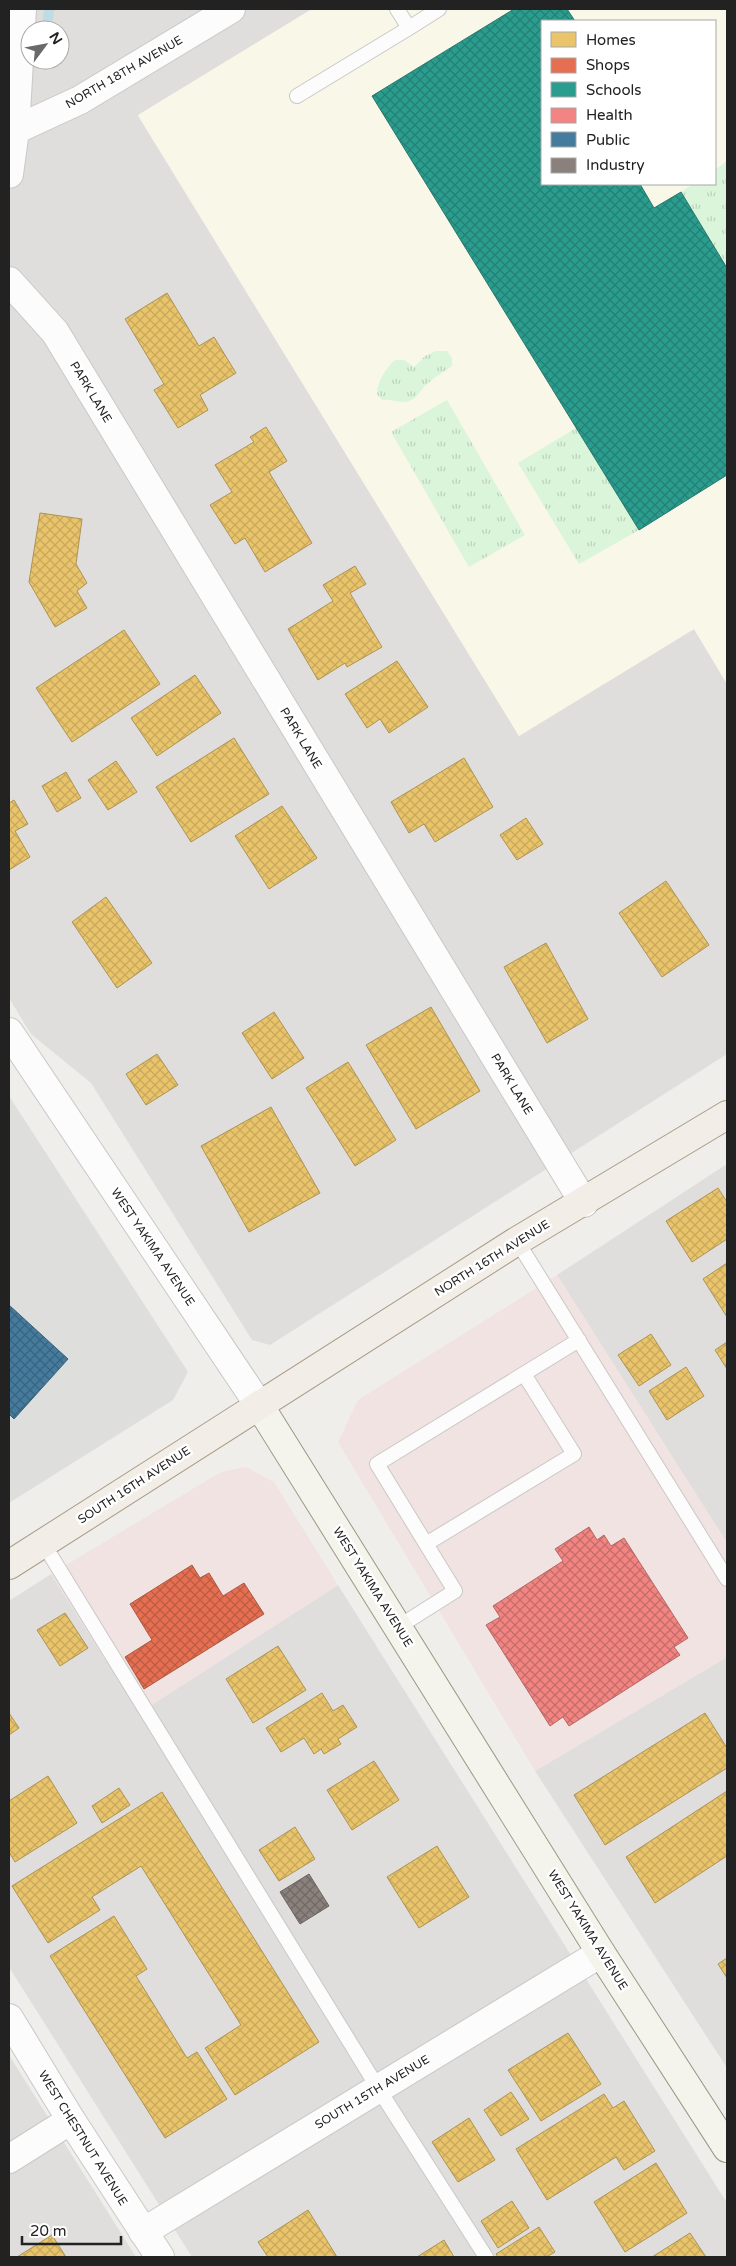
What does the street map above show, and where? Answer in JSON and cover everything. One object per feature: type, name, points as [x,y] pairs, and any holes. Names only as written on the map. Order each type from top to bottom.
[{"type":"main road","name":"NORTH 16TH AVENUE","points":[[259,1405],[517,1241],[584,1203],[727,1115]]},
{"type":"main road","name":"SOUTH 16TH AVENUE","points":[[9,1565],[259,1405]]},
{"type":"main road","name":"WEST YAKIMA AVENUE","points":[[259,1405],[601,1952],[727,2148]]},
{"type":"street","points":[[9,174],[15,130],[22,9]]},
{"type":"street","name":"NORTH 18TH AVENUE","points":[[15,130],[80,100],[231,9]]},
{"type":"street","name":"PARK LANE","points":[[9,281],[55,332],[584,1203]]},
{"type":"street","name":"WEST YAKIMA AVENUE","points":[[9,1032],[259,1405]]},
{"type":"street","name":"SOUTH 15TH AVENUE","points":[[143,2232],[601,1952]]},
{"type":"street","name":"WEST CHESTNUT AVENUE","points":[[9,2018],[71,2120],[160,2257]]},
{"type":"street","points":[[9,2159],[71,2120]]},
{"type":"lane","points":[[397,9],[409,28]]},
{"type":"lane","points":[[296,96],[439,9]]},
{"type":"lane","points":[[517,1241],[727,1579]]},
{"type":"lane","points":[[398,1627],[455,1592],[376,1464],[579,1340]]},
{"type":"lane","points":[[426,1544],[574,1454],[524,1374]]},
{"type":"lane","points":[[42,1543],[378,2088],[486,2257]]},
{"type":"shaded area","points":[[9,9],[312,9],[138,116],[519,736],[694,629],[727,684],[727,1054],[270,1345],[252,1340],[91,1083],[31,1034],[9,998]]},
{"type":"shaded area","points":[[312,9],[727,9],[727,684],[694,629],[519,736],[138,115]]},
{"type":"shaded area","points":[[9,1096],[188,1372],[173,1400],[9,1503]]},
{"type":"shaded area","points":[[727,1164],[727,1543],[557,1275]]},
{"type":"shaded area","points":[[557,1275],[727,1543],[727,1657],[535,1771],[338,1442],[358,1400]]},
{"type":"shaded area","points":[[246,1467],[274,1482],[338,1585],[139,1713],[51,1574],[221,1472]]},
{"type":"shaded area","points":[[51,1574],[139,1713],[338,1585],[727,2203],[727,2257],[192,2257],[9,1967],[9,1601]]},
{"type":"shaded area","points":[[727,1657],[727,2068],[535,1771]]},
{"type":"shaded area","points":[[9,2055],[136,2257],[9,2257]]},
{"type":"green space","points":[[727,161],[727,268],[681,192],[692,185],[716,185],[716,169]]},
{"type":"green space","points":[[436,351],[447,351],[452,358],[452,366],[429,382],[415,398],[406,402],[399,402],[382,400],[377,394],[383,376],[395,360],[404,360],[414,367],[425,356]]},
{"type":"green space","points":[[447,400],[525,535],[469,567],[391,432]]},
{"type":"green space","points":[[576,428],[639,530],[579,564],[518,463]]},
{"type":"building: Homes","points":[[167,293],[199,346],[214,337],[236,373],[200,395],[208,410],[178,428],[154,390],[164,384],[125,319]]},
{"type":"building: Homes","points":[[266,427],[287,461],[269,472],[312,543],[265,572],[245,538],[235,544],[210,505],[232,492],[215,465],[254,442],[250,437]]},
{"type":"building: Homes","points":[[40,513],[82,519],[76,564],[87,583],[77,591],[87,608],[55,627],[29,582]]},
{"type":"building: Homes","points":[[355,566],[366,584],[350,593],[382,647],[347,667],[345,663],[318,680],[288,629],[333,601],[323,585]]},
{"type":"building: Homes","points":[[124,630],[160,684],[72,742],[36,688]]},
{"type":"building: Homes","points":[[397,661],[428,707],[389,733],[380,719],[367,728],[345,694]]},
{"type":"building: Homes","points":[[195,675],[221,713],[157,756],[131,718]]},
{"type":"building: Homes","points":[[234,738],[269,794],[191,842],[156,787]]},
{"type":"building: Homes","points":[[464,758],[493,807],[435,842],[424,824],[409,833],[391,802]]},
{"type":"building: Homes","points":[[116,761],[137,792],[108,810],[88,780]]},
{"type":"building: Homes","points":[[66,772],[81,798],[57,812],[42,786]]},
{"type":"building: Homes","points":[[14,800],[28,824],[15,831],[30,857],[9,870],[9,803]]},
{"type":"building: Homes","points":[[282,806],[317,858],[269,889],[235,836]]},
{"type":"building: Homes","points":[[526,818],[543,844],[517,860],[500,835]]},
{"type":"building: Homes","points":[[666,881],[709,945],[662,977],[619,913]]},
{"type":"building: Homes","points":[[106,897],[152,963],[117,988],[72,922]]},
{"type":"building: Homes","points":[[546,943],[588,1019],[547,1043],[504,967]]},
{"type":"building: Homes","points":[[431,1007],[480,1091],[416,1129],[366,1045]]},
{"type":"building: Homes","points":[[274,1012],[304,1058],[272,1079],[242,1033]]},
{"type":"building: Homes","points":[[157,1054],[178,1085],[146,1105],[126,1074]]},
{"type":"building: Homes","points":[[348,1062],[396,1140],[355,1166],[306,1088]]},
{"type":"building: Homes","points":[[271,1107],[320,1193],[249,1232],[201,1146]]},
{"type":"building: Homes","points":[[718,1188],[727,1202],[727,1239],[692,1262],[666,1221]]},
{"type":"building: Homes","points":[[727,1263],[727,1317],[703,1279]]},
{"type":"building: Homes","points":[[651,1334],[671,1365],[639,1386],[618,1355]]},
{"type":"building: Homes","points":[[727,1342],[727,1369],[715,1350]]},
{"type":"building: Homes","points":[[686,1367],[704,1396],[667,1420],[649,1391]]},
{"type":"building: Homes","points":[[65,1613],[88,1648],[60,1666],[37,1630]]},
{"type":"building: Homes","points":[[278,1646],[306,1690],[253,1723],[226,1679]]},
{"type":"building: Homes","points":[[322,1693],[333,1711],[343,1705],[357,1727],[338,1739],[341,1744],[324,1754],[321,1749],[314,1754],[304,1738],[281,1752],[266,1728]]},
{"type":"building: Homes","points":[[9,1713],[19,1728],[9,1735]]},
{"type":"building: Homes","points":[[705,1713],[727,1748],[727,1768],[605,1845],[574,1795]]},
{"type":"building: Homes","points":[[374,1761],[399,1800],[352,1830],[327,1790]]},
{"type":"building: Homes","points":[[48,1776],[77,1823],[15,1862],[9,1852],[9,1801]]},
{"type":"building: Homes","points":[[119,1788],[130,1805],[102,1823],[92,1806]]},
{"type":"building: Homes","points":[[727,1791],[727,1856],[655,1903],[626,1857]]},
{"type":"building: Homes","points":[[162,1792],[319,2042],[235,2095],[205,2048],[241,2025],[141,1866],[92,1897],[100,1910],[48,1943],[12,1886]]},
{"type":"building: Homes","points":[[295,1827],[315,1859],[279,1881],[259,1850]]},
{"type":"building: Homes","points":[[437,1846],[469,1897],[419,1928],[387,1877]]},
{"type":"building: Homes","points":[[114,1916],[147,1969],[136,1976],[187,2058],[197,2052],[227,2099],[165,2138],[50,1956]]},
{"type":"building: Homes","points":[[727,1958],[727,1978],[718,1964]]},
{"type":"building: Homes","points":[[568,2033],[601,2084],[541,2121],[508,2070]]},
{"type":"building: Homes","points":[[511,2092],[529,2119],[501,2136],[484,2110]]},
{"type":"building: Homes","points":[[604,2094],[613,2108],[624,2101],[655,2151],[624,2170],[616,2157],[547,2200],[516,2149]]},
{"type":"building: Homes","points":[[469,2118],[495,2160],[458,2182],[432,2142]]},
{"type":"building: Homes","points":[[656,2163],[687,2213],[625,2252],[594,2202]]},
{"type":"building: Homes","points":[[512,2201],[529,2228],[498,2248],[481,2221]]},
{"type":"building: Homes","points":[[308,2210],[337,2257],[268,2257],[258,2242]]},
{"type":"building: Homes","points":[[539,2227],[555,2252],[546,2257],[498,2257],[496,2254]]},
{"type":"building: Homes","points":[[690,2233],[706,2257],[652,2257]]},
{"type":"building: Homes","points":[[52,2235],[66,2257],[17,2257]]},
{"type":"building: Homes","points":[[444,2240],[454,2257],[417,2257]]},
{"type":"building: Shops","points":[[192,1565],[200,1578],[209,1573],[223,1596],[244,1583],[264,1614],[144,1689],[125,1657],[152,1640],[130,1604]]},
{"type":"building: Schools","points":[[514,9],[567,9],[574,20],[541,20],[541,185],[641,185],[654,208],[681,192],[727,268],[727,475],[639,530],[372,96]]},
{"type":"building: Health","points":[[589,1527],[597,1540],[604,1535],[611,1546],[624,1538],[688,1638],[674,1647],[680,1655],[569,1726],[563,1717],[550,1726],[486,1625],[500,1617],[493,1606],[563,1561],[555,1549]]},
{"type":"building: Public","points":[[9,1305],[68,1359],[14,1419],[9,1414]]},
{"type":"building: Industry","points":[[309,1874],[329,1906],[300,1924],[280,1892]]},
{"type":"waterway","points":[[48,20],[49,9]]}]
